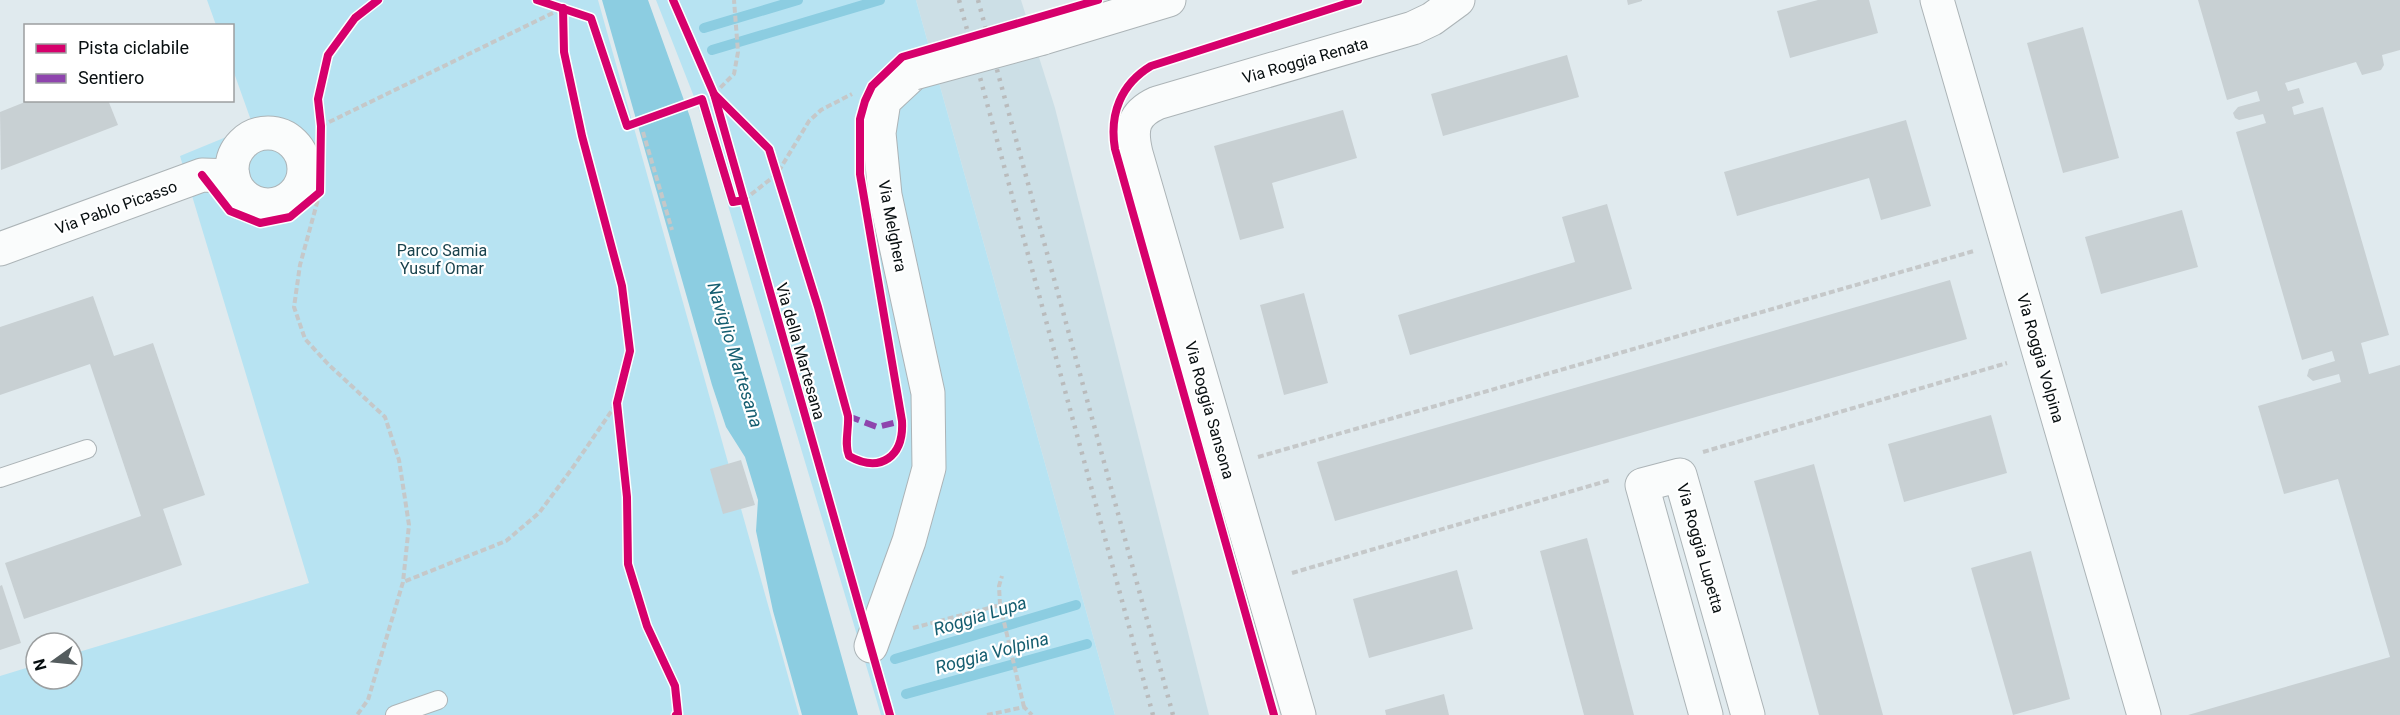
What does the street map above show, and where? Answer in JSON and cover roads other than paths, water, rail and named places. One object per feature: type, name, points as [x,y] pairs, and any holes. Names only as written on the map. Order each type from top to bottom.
[{"type":"street","name":"Via Melghera","points":[[874,637],[909,541],[929,468],[928,393],[885,195],[879,133],[884,101],[914,73],[1043,38],[1169,0]]},
{"type":"street","name":"Via Roggia Renata","points":[[1146,108],[1157,102],[1404,32],[1432,19],[1458,0]]},
{"type":"street","name":"Via Roggia Volpina","points":[[1937,0],[2144,715]]},
{"type":"street","name":"Via Roggia Sansona","points":[[1146,108],[1135,122],[1132,134],[1134,144],[1299,715]]},
{"type":"street","name":"Via Pablo Picasso","points":[[0,249],[202,175],[233,176]]},
{"type":"street","name":"Via Roggia Lupetta","points":[[1706,715],[1642,485],[1680,475],[1748,715]]},
{"type":"lane","points":[[0,478],[87,449]]},
{"type":"lane","points":[[395,715],[438,700]]},
{"type":"water","name":"Naviglio Martesana","points":[[602,0],[648,0],[690,117],[858,715],[802,715],[773,611],[756,531],[758,500],[745,457],[726,427],[712,385]]},
{"type":"waterway","points":[[704,28],[798,0]]},
{"type":"waterway","points":[[712,50],[880,0]]},
{"type":"waterway","name":"Roggia Lupa","points":[[895,659],[1076,605]]},
{"type":"waterway","name":"Roggia Volpina","points":[[906,694],[1087,644]]},
{"type":"railway","points":[[959,0],[1153,715]]},
{"type":"railway","points":[[978,0],[1173,715]]},
{"type":"park label","name":"Parco Samia Yusuf Omar","points":[[442,259]]}]
